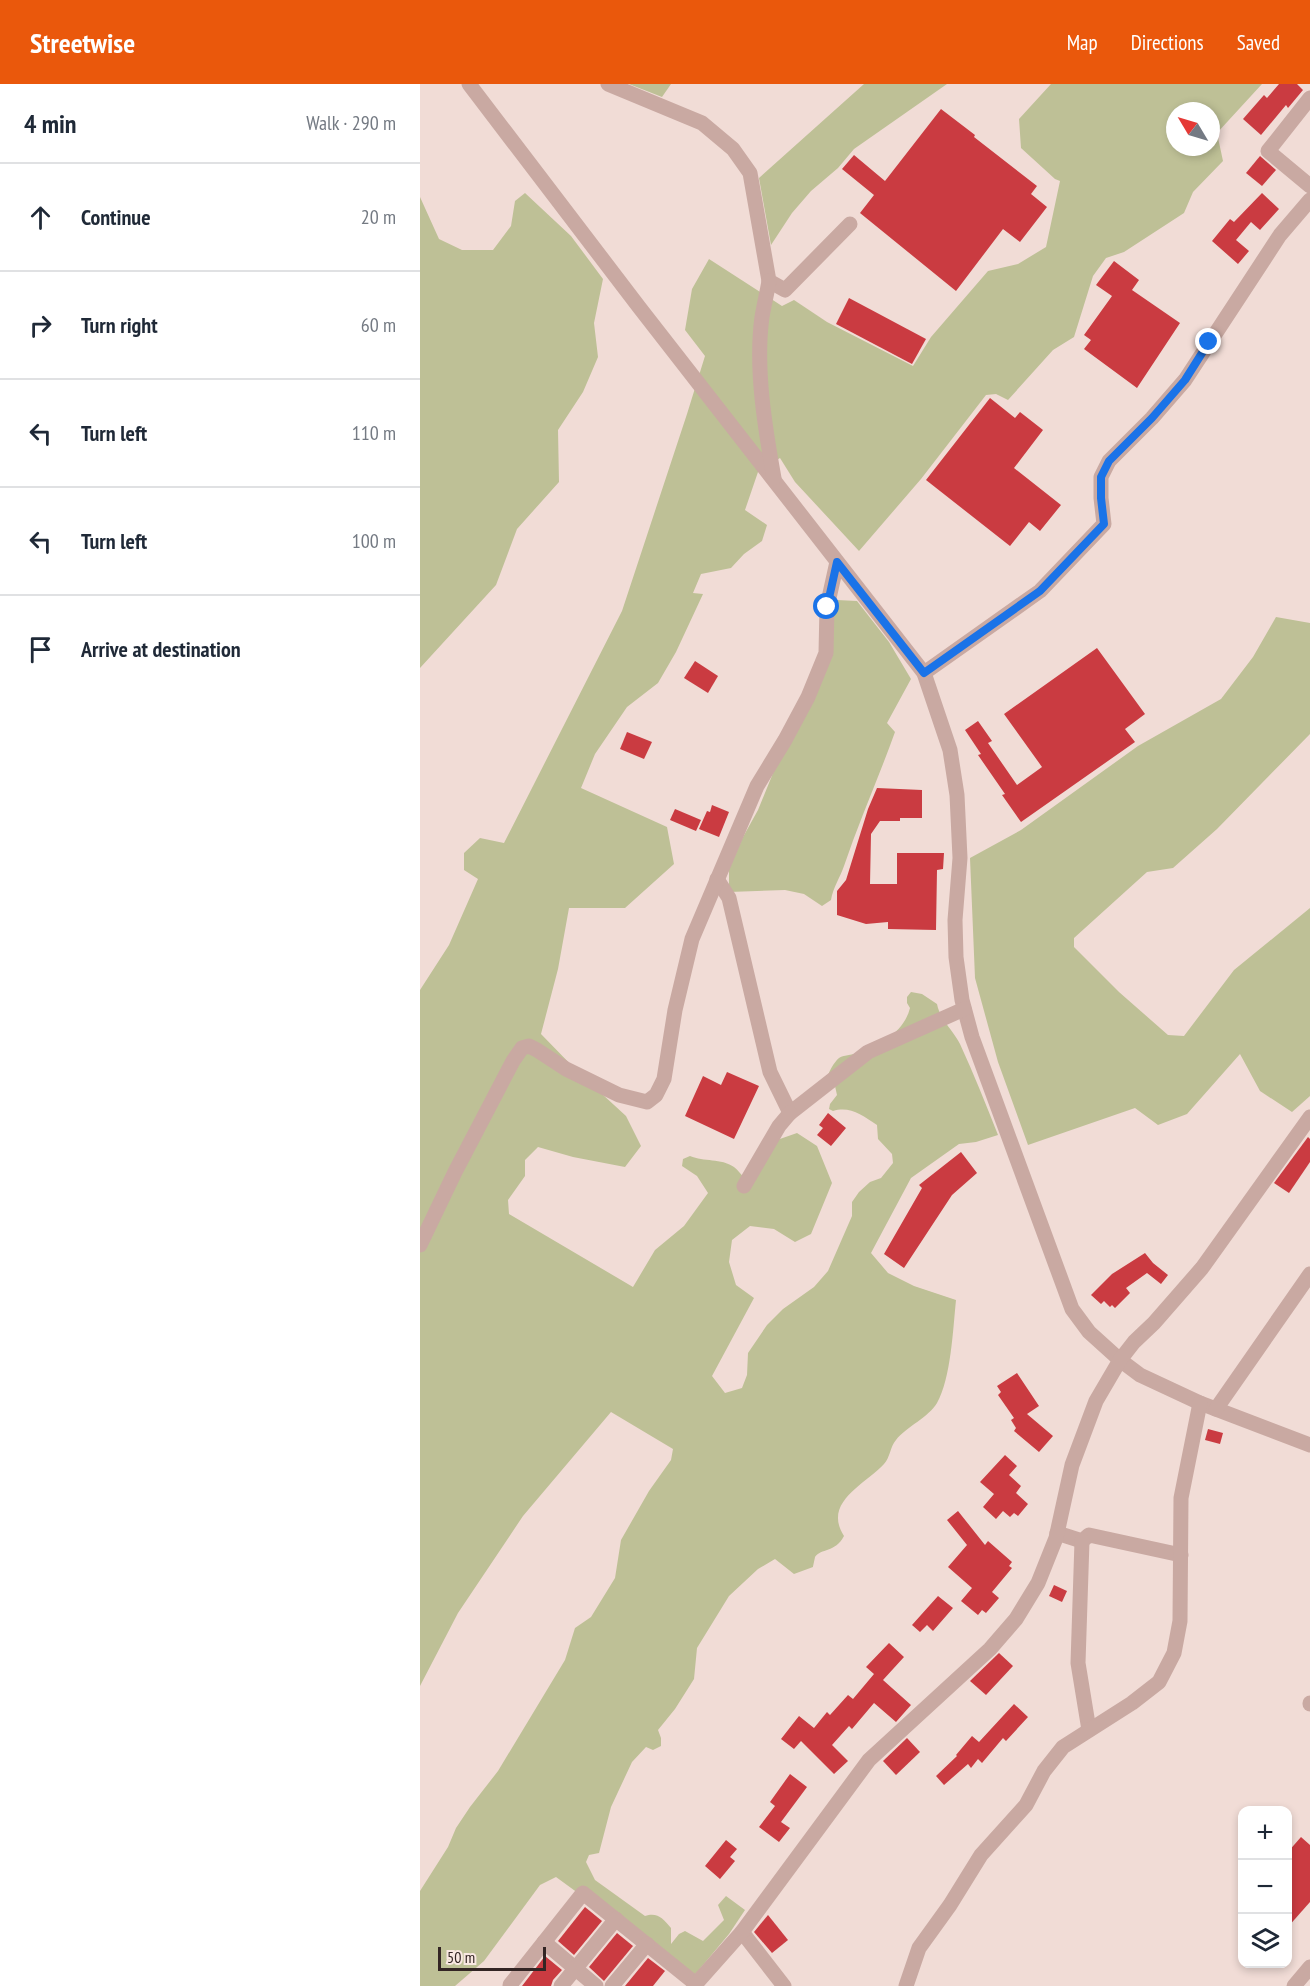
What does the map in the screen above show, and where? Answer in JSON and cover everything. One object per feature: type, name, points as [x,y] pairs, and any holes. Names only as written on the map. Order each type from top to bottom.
[{"type":"street","points":[[469,84],[774,482],[924,673],[951,750],[957,795],[960,858],[955,920],[956,957],[964,1009],[972,1037],[1072,1310],[1089,1332],[1140,1375],[1200,1403],[1310,1445]]},
{"type":"street","points":[[608,84],[702,123],[734,149],[750,172],[769,281],[762,319],[760,369],[765,427],[774,482]]},
{"type":"street","points":[[1310,99],[1268,151],[1310,186]]},
{"type":"street","points":[[924,673],[1040,591],[1104,524],[1101,477],[1109,461],[1152,418],[1185,380],[1280,235],[1310,200]]},
{"type":"street","points":[[769,281],[785,290],[850,224]]},
{"type":"street","points":[[420,1245],[455,1172],[522,1047],[529,1046],[566,1069],[619,1095],[647,1102],[656,1095],[664,1079],[675,1010],[692,939],[757,786],[808,697],[826,653],[827,607],[837,562]]},
{"type":"street","points":[[717,879],[729,898],[770,1072],[790,1113]]},
{"type":"street","points":[[744,1186],[779,1126],[790,1113],[868,1052],[964,1009]]},
{"type":"street","points":[[510,1985],[583,1893],[695,1985],[742,1932],[869,1760],[990,1649],[1016,1619],[1038,1583],[1057,1533],[1072,1465],[1096,1401],[1120,1360],[1202,1268],[1310,1117]]},
{"type":"street","points":[[1216,1409],[1310,1274]]},
{"type":"street","points":[[906,1986],[919,1948],[950,1905],[981,1854],[1026,1805],[1044,1771],[1063,1747],[1132,1703],[1159,1682],[1174,1653],[1180,1621],[1181,1498],[1200,1403]]},
{"type":"street","points":[[1057,1533],[1082,1541]]},
{"type":"street","points":[[1089,1730],[1078,1663],[1082,1541],[1089,1534],[1181,1556]]},
{"type":"street","points":[[561,1986],[616,1919]]},
{"type":"street","points":[[742,1932],[784,1986]]},
{"type":"street","points":[[544,1942],[596,1986]]},
{"type":"street","points":[[612,1986],[647,1944]]},
{"type":"street","points":[[1294,1986],[1310,1967]]},
{"type":"green space","points":[[629,84],[671,84],[662,97]]},
{"type":"green space","points":[[864,84],[947,84],[854,149],[838,168],[811,191],[792,213],[771,245],[759,178]]},
{"type":"green space","points":[[1051,84],[1262,84],[1220,130],[1220,102],[1166,102],[1166,156],[1220,156],[1220,147],[1223,161],[1193,192],[1184,213],[1124,252],[1106,258],[1093,276],[1074,337],[1053,350],[1008,400],[996,394],[986,395],[921,479],[859,551],[795,482],[780,458],[758,472],[745,510],[767,525],[762,541],[744,554],[731,568],[701,574],[693,593],[703,594],[676,652],[658,683],[627,707],[595,754],[581,788],[667,827],[674,864],[625,908],[569,908],[558,969],[541,1034],[626,1116],[641,1146],[625,1167],[573,1157],[538,1147],[525,1160],[525,1176],[508,1200],[509,1214],[633,1287],[655,1250],[684,1226],[708,1193],[697,1176],[682,1166],[683,1159],[690,1156],[724,1162],[734,1167],[745,1178],[777,1140],[797,1133],[817,1146],[832,1183],[811,1234],[795,1242],[774,1229],[750,1226],[732,1240],[729,1262],[736,1285],[754,1298],[712,1376],[725,1393],[742,1388],[747,1375],[748,1353],[767,1325],[783,1309],[814,1287],[828,1271],[852,1216],[852,1202],[870,1182],[881,1178],[893,1163],[892,1154],[878,1139],[877,1125],[850,1111],[829,1109],[837,1095],[835,1086],[827,1079],[830,1071],[841,1057],[866,1050],[890,1037],[907,1017],[910,1008],[907,997],[911,992],[922,994],[937,1004],[941,1015],[960,1044],[998,1135],[976,1142],[959,1144],[911,1178],[871,1253],[888,1273],[914,1286],[956,1300],[951,1353],[942,1393],[933,1408],[896,1440],[884,1464],[842,1504],[838,1513],[839,1524],[844,1536],[837,1545],[818,1554],[813,1567],[794,1574],[775,1559],[758,1569],[729,1596],[697,1648],[694,1679],[658,1730],[661,1746],[653,1750],[646,1747],[632,1762],[611,1807],[599,1853],[589,1855],[586,1862],[595,1880],[645,1916],[660,1917],[671,1928],[671,1944],[679,1934],[685,1931],[703,1941],[724,1920],[718,1905],[726,1896],[745,1910],[729,1934],[693,1977],[556,1877],[540,1885],[484,1961],[455,1986],[420,1986],[420,1891],[448,1847],[456,1828],[498,1771],[565,1660],[575,1628],[591,1617],[615,1578],[621,1540],[649,1491],[671,1460],[673,1449],[611,1412],[523,1516],[458,1613],[420,1686],[420,990],[449,945],[478,879],[464,870],[464,853],[480,838],[504,843],[622,611],[705,356],[685,330],[692,289],[709,259],[782,306],[794,300],[827,322],[913,366],[931,337],[988,271],[1018,264],[1046,247],[1060,181],[1021,148],[1019,119]]},
{"type":"green space","points":[[525,193],[571,236],[603,279],[594,323],[598,357],[583,392],[558,430],[559,482],[517,529],[496,585],[420,668],[420,197],[439,239],[462,250],[493,250],[511,226],[515,201]]},
{"type":"green space","points":[[837,600],[857,601],[889,642],[911,679],[887,723],[895,732],[889,749],[831,900],[822,906],[804,894],[785,890],[729,892],[729,869],[758,810],[780,756],[812,698],[829,622]]},
{"type":"green space","points":[[1276,617],[1310,623],[1310,734],[1217,829],[1173,868],[1147,872],[1074,938],[1074,947],[1119,992],[1168,1035],[1184,1036],[1234,970],[1310,908],[1310,1096],[1292,1112],[1260,1091],[1240,1054],[1187,1114],[1158,1125],[1135,1108],[1028,1145],[998,1062],[975,978],[970,858],[1021,830],[1138,746],[1221,699],[1253,657]]},
{"type":"building","points":[[1279,84],[1297,84],[1303,90],[1288,108],[1286,105],[1261,135],[1243,119],[1264,95],[1267,98]]},
{"type":"building","points":[[941,109],[1037,186],[1031,194],[1047,207],[1020,242],[1003,229],[956,291],[860,213],[874,195],[842,169],[854,155],[885,181]]},
{"type":"building","points":[[1260,156],[1276,170],[1262,186],[1246,173]]},
{"type":"building","points":[[1262,193],[1279,209],[1260,230],[1251,222],[1236,240],[1249,251],[1238,264],[1212,241],[1230,219],[1234,222]]},
{"type":"building","points":[[1114,261],[1139,280],[1132,290],[1180,323],[1137,388],[1084,349],[1091,340],[1084,335],[1112,296],[1096,285]]},
{"type":"building","points":[[849,298],[926,339],[912,364],[836,324]]},
{"type":"building","points":[[990,398],[1015,418],[1020,412],[1043,430],[1014,468],[1061,505],[1040,531],[1029,522],[1010,546],[926,480]]},
{"type":"building","points":[[1097,648],[1145,714],[1125,729],[1135,742],[1021,822],[1002,795],[1005,794],[978,755],[981,754],[965,730],[978,721],[992,741],[988,743],[1017,785],[1042,767],[1004,714]]},
{"type":"building","points":[[695,661],[718,676],[708,693],[684,678]]},
{"type":"building","points":[[627,732],[652,742],[644,759],[620,749]]},
{"type":"building","points":[[877,788],[922,790],[922,818],[880,821],[871,834],[870,884],[897,884],[897,853],[944,853],[943,869],[937,870],[936,930],[888,929],[888,922],[866,924],[837,915],[837,891],[846,880],[868,809]]},
{"type":"building","points":[[712,805],[729,812],[719,837],[699,829]]},
{"type":"building","points":[[675,809],[701,820],[696,831],[670,820]]},
{"type":"building","points":[[727,1072],[759,1086],[734,1139],[685,1116],[703,1076],[721,1085]]},
{"type":"building","points":[[828,1113],[846,1128],[831,1146],[817,1135],[823,1128],[819,1125]]},
{"type":"building","points":[[1308,1137],[1310,1139],[1310,1162],[1289,1193],[1274,1183]]},
{"type":"building","points":[[961,1152],[977,1173],[952,1195],[904,1268],[884,1254],[922,1188],[919,1185]]},
{"type":"building","points":[[1145,1253],[1168,1275],[1161,1284],[1147,1273],[1126,1288],[1130,1293],[1115,1308],[1112,1305],[1110,1307],[1104,1301],[1101,1304],[1091,1295],[1112,1274]]},
{"type":"building","points":[[1017,1373],[1039,1406],[1027,1414],[1053,1436],[1039,1452],[1014,1431],[1016,1428],[1011,1420],[1014,1418],[998,1395],[1001,1392],[997,1386]]},
{"type":"building","points":[[1208,1429],[1223,1433],[1220,1444],[1205,1440]]},
{"type":"building","points":[[1005,1455],[1017,1466],[1009,1475],[1021,1486],[1016,1493],[1028,1504],[1018,1516],[1014,1513],[1010,1517],[1003,1511],[996,1519],[983,1507],[994,1494],[980,1482]]},
{"type":"building","points":[[958,1511],[985,1545],[988,1541],[1012,1562],[1009,1566],[1012,1568],[992,1592],[999,1598],[986,1613],[982,1610],[978,1615],[961,1601],[972,1588],[948,1567],[967,1545],[947,1520]]},
{"type":"building","points":[[1054,1585],[1067,1591],[1062,1602],[1049,1596]]},
{"type":"building","points":[[938,1596],[953,1608],[933,1631],[927,1625],[920,1632],[912,1625]]},
{"type":"building","points":[[889,1643],[904,1657],[883,1680],[911,1705],[896,1722],[874,1703],[852,1729],[849,1726],[832,1745],[848,1761],[834,1774],[801,1741],[794,1749],[781,1739],[799,1716],[814,1728],[827,1712],[830,1715],[848,1695],[853,1699],[874,1674],[866,1667]]},
{"type":"building","points":[[999,1653],[1013,1666],[986,1695],[970,1681]]},
{"type":"building","points":[[1014,1704],[1028,1717],[1006,1741],[1003,1738],[982,1763],[978,1759],[971,1768],[968,1764],[944,1785],[936,1776],[957,1756],[972,1736],[979,1742]]},
{"type":"building","points":[[907,1738],[920,1752],[896,1775],[883,1761]]},
{"type":"building","points":[[790,1774],[807,1787],[781,1822],[790,1828],[779,1842],[759,1827],[775,1806],[770,1802]]},
{"type":"building","points":[[1301,1837],[1310,1845],[1310,1902],[1292,1922],[1292,1860],[1292,1847]]},
{"type":"building","points":[[726,1840],[737,1849],[730,1857],[735,1861],[720,1879],[705,1866]]},
{"type":"building","points":[[585,1907],[602,1921],[574,1955],[558,1941]]},
{"type":"building","points":[[768,1915],[788,1940],[772,1953],[754,1932]]},
{"type":"building","points":[[617,1933],[633,1946],[604,1981],[589,1967]]},
{"type":"building","points":[[545,1956],[562,1970],[551,1986],[522,1986]]},
{"type":"building","points":[[648,1958],[665,1971],[653,1986],[625,1986]]},
{"type":"route","points":[[827,607],[837,562],[924,673],[1040,591],[1104,524],[1101,477],[1109,461],[1152,418],[1185,380],[1209,342]]}]
